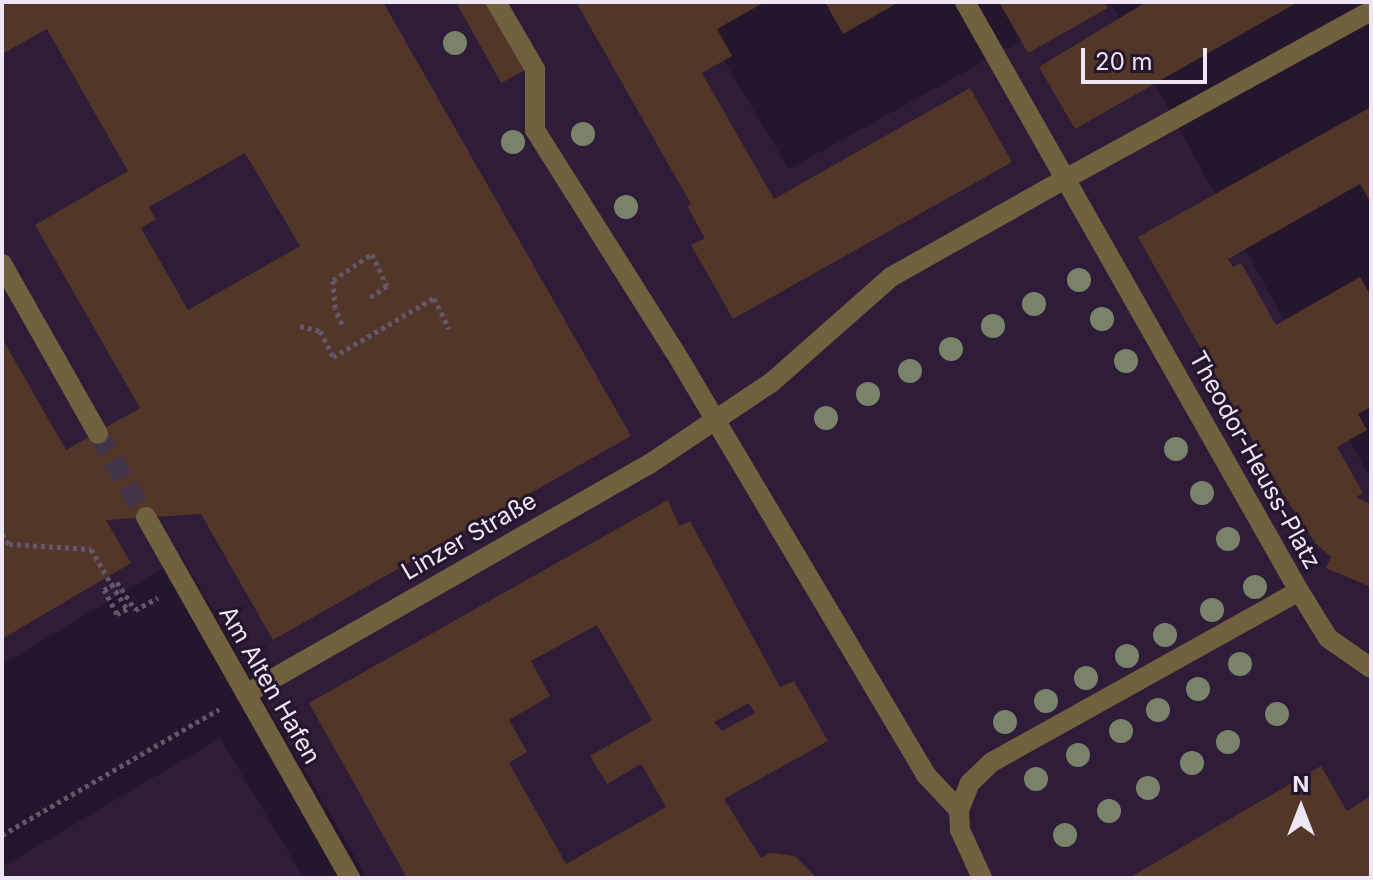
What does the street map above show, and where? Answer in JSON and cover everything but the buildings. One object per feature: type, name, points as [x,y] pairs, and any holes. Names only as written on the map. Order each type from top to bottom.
[{"type":"street","points":[[496,2],[535,69],[535,130],[675,352],[926,775],[959,810],[960,830],[982,878]]},
{"type":"street","name":"Theodor-Heuss-Platz","points":[[959,810],[970,783],[992,762],[1299,591],[965,2]]},
{"type":"street","points":[[715,419],[772,382],[891,277],[1371,11]]},
{"type":"street","points":[[2,264],[98,434]]},
{"type":"street","name":"Linzer Straße","points":[[246,694],[648,465],[715,419]]},
{"type":"street","name":"Am Alten Hafen","points":[[146,517],[350,878]]},
{"type":"street","points":[[1299,591],[1328,638],[1371,668]]},
{"type":"path","points":[[342,324],[335,308],[333,280],[372,254],[387,286],[369,298]]},
{"type":"path","points":[[300,326],[320,331],[333,357],[434,298],[449,329]]},
{"type":"path","points":[[2,534],[9,544],[91,549],[107,577],[127,609],[117,614],[104,590],[117,582],[135,610]]},
{"type":"path","points":[[2,835],[246,694]]},
{"type":"shaded area","points":[[2,2],[689,2],[789,169],[1091,2],[1110,2],[1371,479],[1371,878],[367,878],[182,557],[2,665]]},
{"type":"shaded area","points":[[220,738],[304,878],[2,878],[2,867]]},
{"type":"tunnel","points":[[98,434],[146,517]]}]
